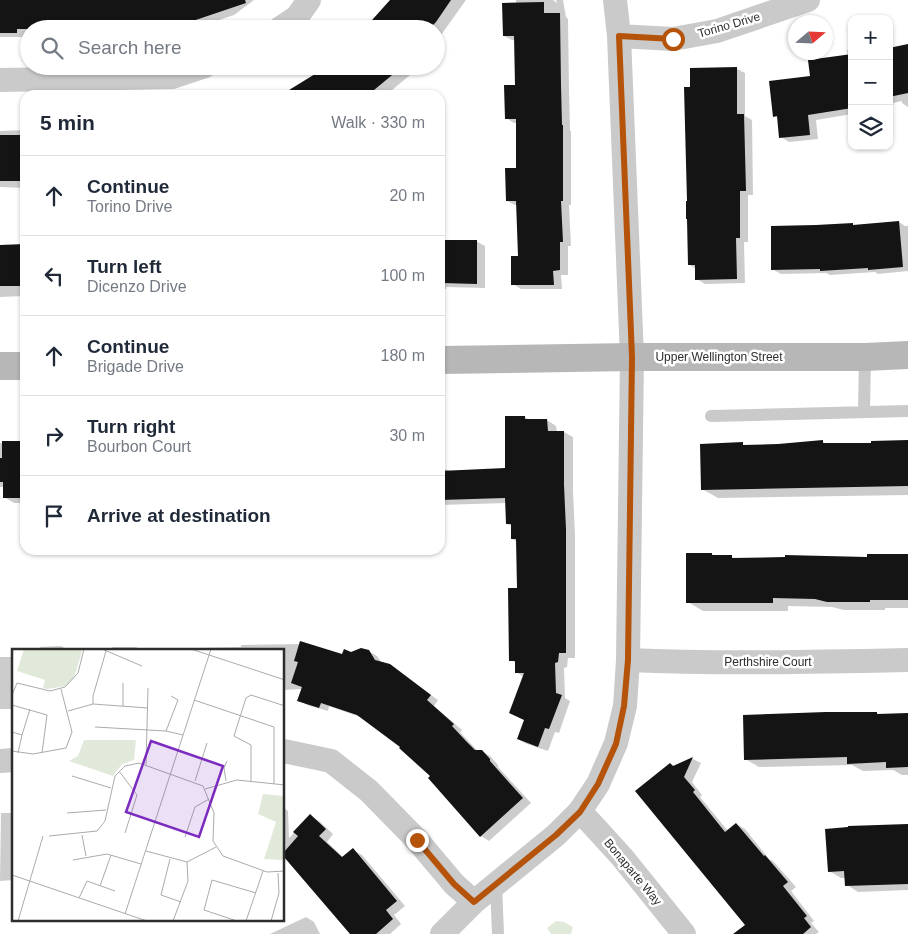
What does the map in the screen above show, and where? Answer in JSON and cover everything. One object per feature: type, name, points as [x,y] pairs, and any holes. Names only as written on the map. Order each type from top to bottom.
[{"type":"main road","name":"Upper Wellington Street","points":[[445,360],[632,357],[865,357],[908,355]]},
{"type":"main road","points":[[0,366],[20,366]]},
{"type":"street","points":[[292,20],[297,17],[309,0]]},
{"type":"street","points":[[442,934],[474,902],[556,835],[580,812],[598,784],[616,744],[624,706],[628,660],[632,357],[619,36],[615,0]]},
{"type":"street","name":"Torino Drive","points":[[619,36],[673,39],[717,32],[808,0]]},
{"type":"street","points":[[0,80],[172,77],[178,75]]},
{"type":"street","name":"Perthshire Court","points":[[628,660],[682,662],[908,660]]},
{"type":"street","points":[[285,751],[331,761],[369,790],[417,840],[454,884],[474,902]]},
{"type":"street","name":"Bonaparte Way","points":[[580,812],[622,858],[684,934]]},
{"type":"lane","points":[[864,412],[865,357]]},
{"type":"lane","points":[[711,416],[908,411]]},
{"type":"lane","points":[[496,884],[498,934]]},
{"type":"green space","points":[[556,921],[564,922],[573,927],[571,934],[551,934],[547,928]]},
{"type":"building","points":[[0,0],[245,0],[246,3],[196,20],[20,20],[20,29],[17,29],[17,33],[0,33]]},
{"type":"building","points":[[390,0],[451,0],[437,20],[372,20]]},
{"type":"building","points":[[544,2],[544,13],[560,13],[563,125],[563,201],[561,201],[563,242],[560,242],[560,270],[553,271],[554,285],[511,285],[511,256],[518,256],[516,201],[506,201],[505,168],[516,168],[516,119],[505,119],[504,85],[515,85],[514,36],[503,36],[502,3]]},
{"type":"building","points":[[908,44],[908,93],[893,96],[893,60],[893,47]]},
{"type":"building","points":[[848,55],[848,109],[808,115],[810,135],[779,138],[777,116],[773,117],[769,81],[810,76],[808,60],[833,60],[833,57]]},
{"type":"building","points":[[737,67],[737,114],[744,114],[746,191],[740,191],[740,238],[736,238],[737,279],[695,280],[695,265],[688,265],[684,87],[690,87],[690,68]]},
{"type":"building","points":[[313,75],[392,75],[374,90],[289,90]]},
{"type":"building","points":[[0,135],[20,135],[20,181],[0,181]]},
{"type":"building","points":[[899,221],[903,267],[868,270],[868,268],[820,271],[820,269],[771,270],[771,226],[853,223],[853,225]]},
{"type":"building","points":[[445,240],[477,240],[477,284],[445,283]]},
{"type":"building","points":[[20,244],[20,286],[0,286],[0,245]]},
{"type":"building","points":[[505,416],[525,416],[525,419],[547,419],[548,431],[564,431],[566,653],[559,653],[558,662],[555,663],[556,693],[562,695],[549,729],[545,728],[538,747],[517,739],[524,720],[509,713],[524,673],[515,673],[515,661],[509,661],[508,588],[517,588],[516,539],[511,539],[511,524],[506,524],[505,498],[445,500],[445,471],[505,468]]},
{"type":"building","points":[[823,440],[823,443],[871,443],[871,441],[908,440],[908,486],[701,490],[700,444],[743,442],[743,445],[778,444]]},
{"type":"building","points":[[2,441],[20,441],[20,498],[3,498],[3,482],[0,482],[0,458],[2,458]]},
{"type":"building","points":[[686,553],[732,555],[732,558],[785,557],[785,555],[867,557],[867,554],[908,554],[908,600],[827,602],[815,599],[773,598],[773,603],[686,603]]},
{"type":"building","points":[[300,641],[342,654],[344,649],[351,652],[361,648],[369,650],[375,660],[390,664],[431,695],[427,700],[454,724],[452,726],[475,750],[482,750],[523,798],[480,837],[428,778],[430,776],[400,747],[357,715],[321,703],[319,708],[297,701],[302,687],[291,683],[298,662],[294,661]]},
{"type":"building","points":[[826,712],[908,713],[908,767],[886,768],[886,762],[847,764],[847,757],[744,760],[743,715]]},
{"type":"building","points":[[693,757],[684,777],[695,790],[693,792],[725,832],[736,823],[788,882],[783,886],[807,916],[804,918],[811,927],[803,934],[733,934],[745,925],[635,791],[670,763],[673,766]]},
{"type":"building","points":[[310,814],[326,829],[319,836],[342,857],[353,848],[397,901],[386,910],[393,919],[376,934],[350,934],[285,858],[285,851],[298,836],[293,832]]},
{"type":"building","points":[[908,824],[908,884],[845,886],[844,871],[828,872],[825,829],[848,826]]},
{"type":"route","points":[[417,840],[454,884],[474,902],[556,835],[580,812],[598,784],[616,744],[624,706],[628,660],[632,357],[619,36],[673,39]]}]
